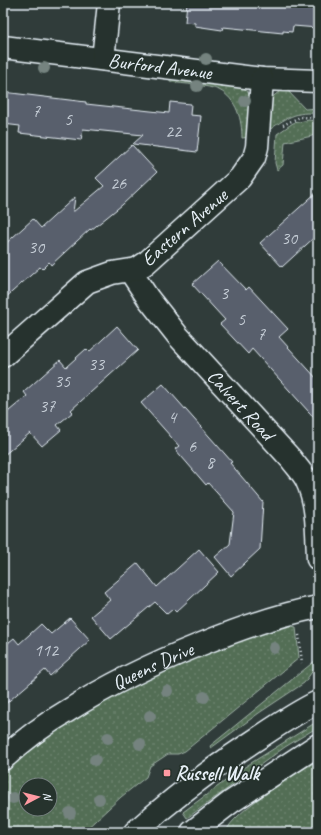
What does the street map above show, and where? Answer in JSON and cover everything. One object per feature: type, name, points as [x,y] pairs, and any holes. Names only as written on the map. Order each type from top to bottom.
[{"type":"street","points":[[104,59],[109,3]]},
{"type":"street","name":"Burford Avenue","points":[[3,47],[262,79],[318,81]]},
{"type":"street","name":"Eastern Avenue","points":[[3,356],[87,282],[112,273],[137,269],[146,263],[240,178],[254,158],[257,147],[262,79]]},
{"type":"street","name":"Calvert Road","points":[[130,270],[148,298],[178,336],[297,467],[306,479],[317,520],[318,552]]},
{"type":"street","name":"Queens Drive","points":[[3,759],[48,723],[106,688],[139,671],[258,622],[297,611],[318,607]]},
{"type":"street","points":[[135,832],[152,816],[236,752],[290,717],[318,702]]},
{"type":"street","points":[[192,832],[231,802],[318,745]]},
{"type":"path","points":[[258,136],[272,135],[294,118],[306,116],[318,118]]},
{"type":"green space","points":[[170,77],[242,86],[247,90],[251,102],[252,116],[250,137],[242,138],[241,124],[237,111],[234,104],[225,94],[219,90],[209,87],[170,82]]},
{"type":"green space","points":[[287,90],[305,109],[318,108],[318,114],[304,113],[291,116],[268,131],[270,99],[280,91]]},
{"type":"green space","points":[[309,120],[318,122],[318,131],[312,136],[285,142],[283,165],[277,170],[275,163],[277,134],[293,123]]},
{"type":"green space","points":[[286,625],[296,627],[299,658],[185,751],[178,754],[168,754],[150,766],[146,777],[121,797],[83,832],[3,832],[3,772],[34,746],[67,723],[101,703],[137,684],[210,652]]},
{"type":"green space","points":[[316,660],[314,669],[304,683],[211,748],[210,746]]},
{"type":"green space","points":[[318,721],[318,727],[285,747],[187,818],[183,812],[243,768]]},
{"type":"green space","points":[[318,760],[318,832],[226,832],[240,814],[252,804]]},
{"type":"building","points":[[187,3],[318,3],[318,28],[293,26],[292,32],[283,31],[283,33],[223,27],[222,30],[195,26],[195,23],[185,22]]},
{"type":"building","points":[[3,92],[86,102],[86,104],[169,113],[170,102],[191,104],[190,115],[201,116],[197,152],[133,144],[143,135],[83,129],[81,140],[19,133],[20,126],[3,124]]},
{"type":"building","points":[[132,145],[157,172],[122,205],[91,230],[90,229],[51,265],[49,262],[42,269],[40,267],[3,300],[3,246],[33,219],[41,228],[75,197],[73,212],[104,186],[96,178]]},
{"type":"building","points":[[318,191],[318,234],[282,267],[260,243]]},
{"type":"building","points":[[218,261],[246,290],[249,287],[288,329],[279,337],[318,380],[318,422],[252,349],[248,354],[220,324],[225,320],[192,284]]},
{"type":"building","points":[[117,326],[138,350],[71,410],[73,412],[57,425],[61,430],[42,446],[30,433],[3,456],[3,416],[27,396],[24,392],[60,360],[66,367],[86,349],[89,352]]},
{"type":"building","points":[[163,384],[232,462],[230,463],[263,502],[260,549],[231,576],[215,557],[230,544],[234,512],[208,483],[206,485],[175,449],[179,446],[141,403]]},
{"type":"building","points":[[199,549],[219,572],[176,612],[173,609],[167,614],[155,602],[111,639],[91,616],[110,600],[104,592],[138,563],[157,587]]},
{"type":"building","points":[[70,618],[90,640],[50,676],[45,670],[3,706],[3,647],[14,638],[19,644],[41,624],[51,634]]},
{"type":"place","name":"Russell Walk","points":[[167,773]]}]
